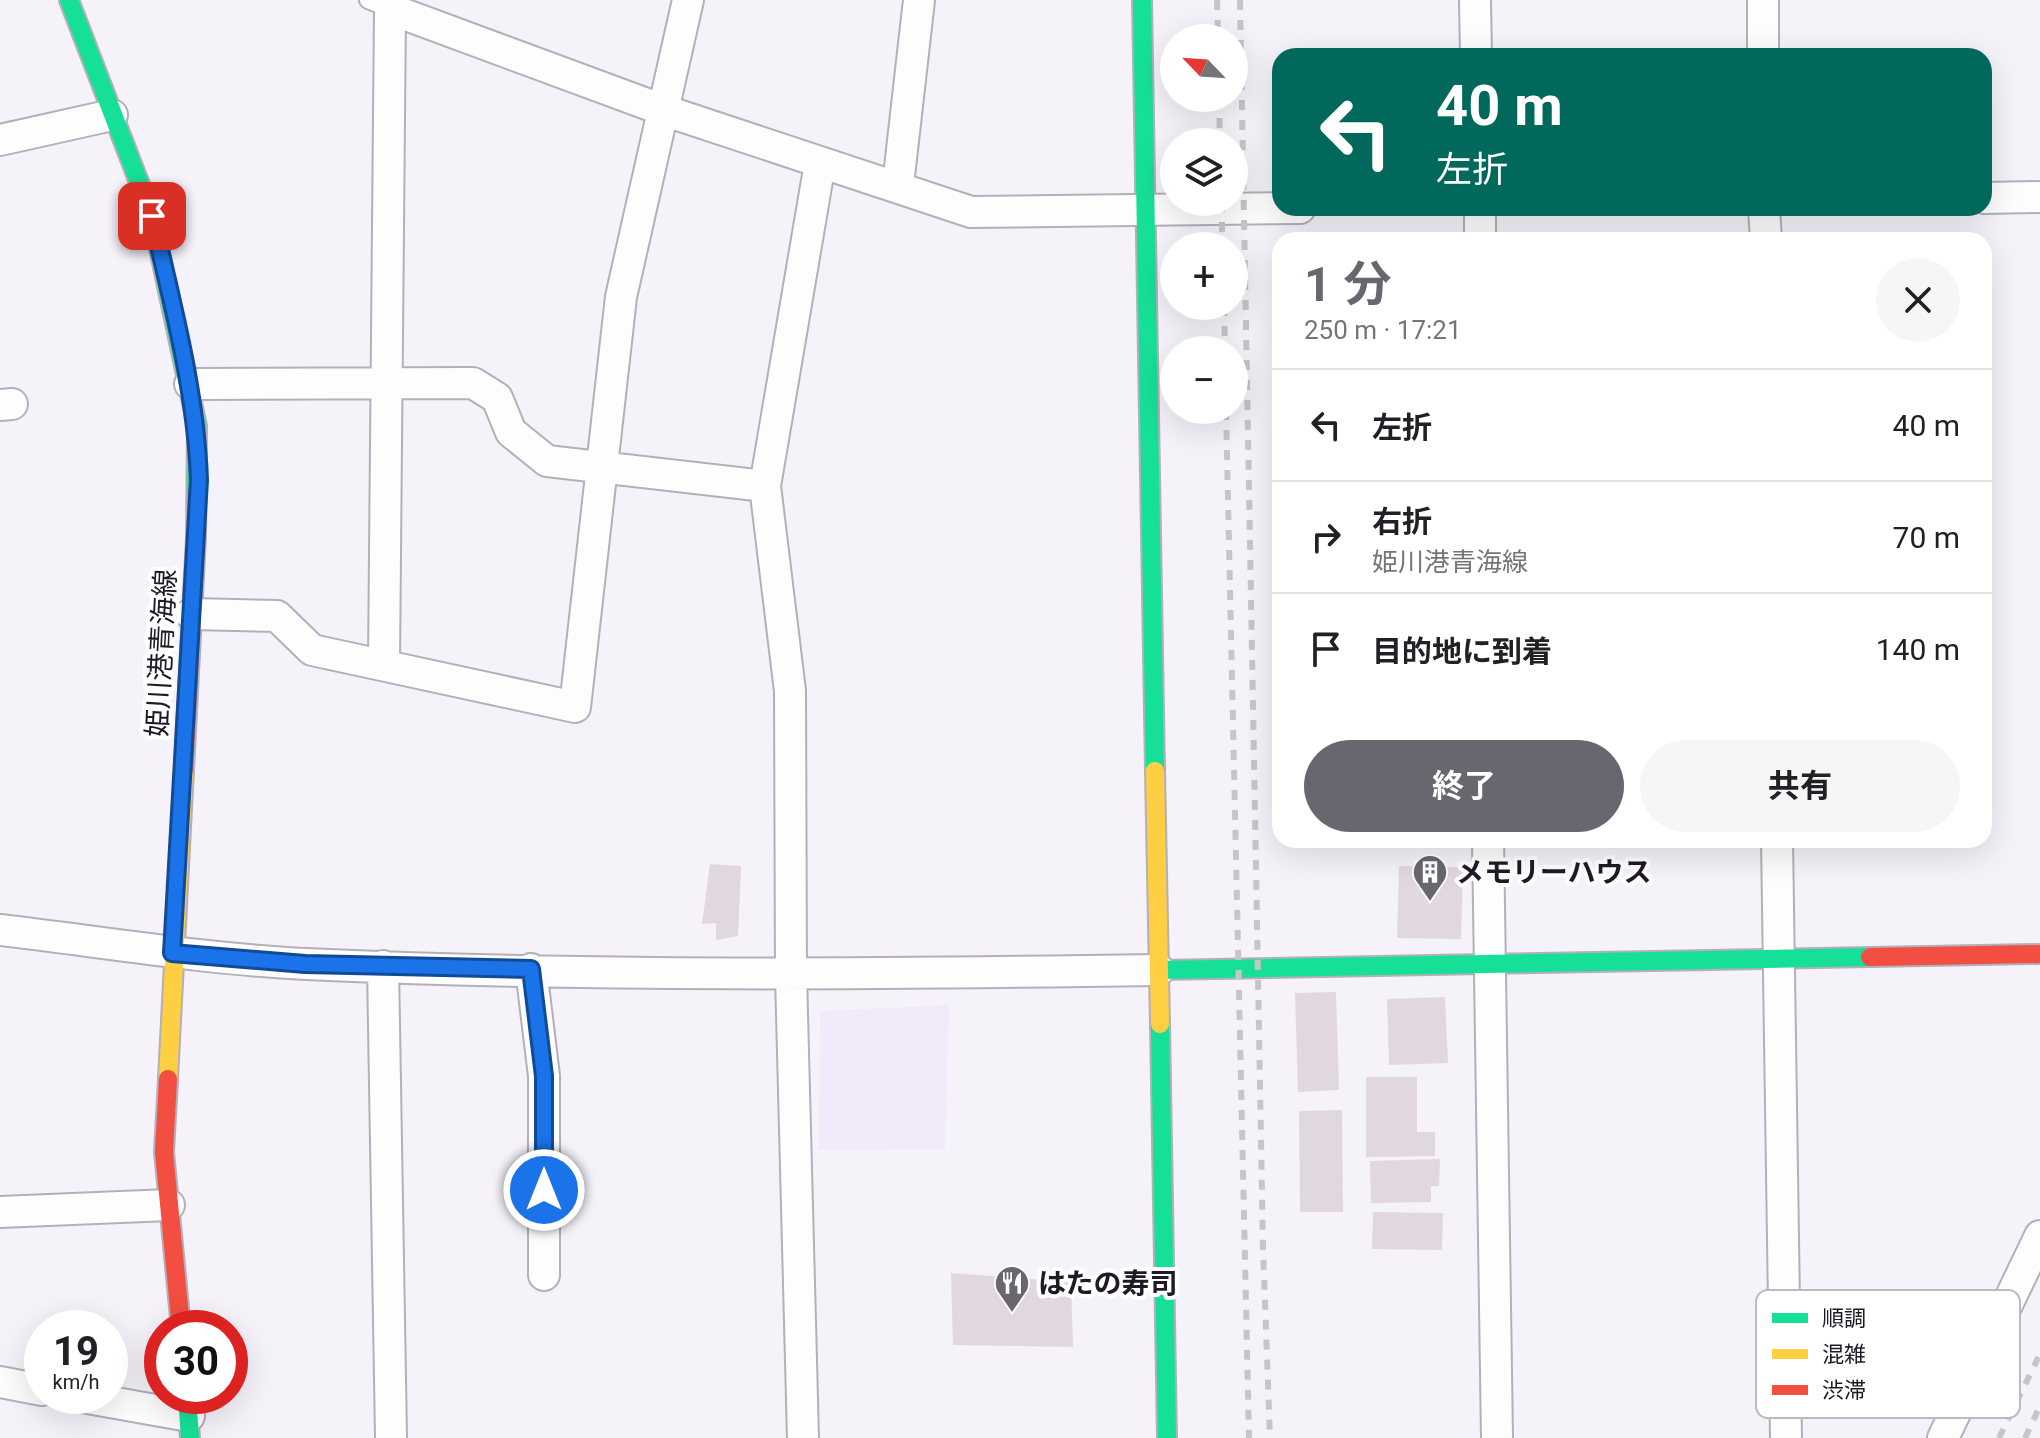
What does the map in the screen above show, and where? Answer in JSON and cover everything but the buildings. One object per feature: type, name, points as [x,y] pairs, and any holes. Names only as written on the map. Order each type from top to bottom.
[{"type":"street","name":"姫川港青海線","points":[[69,0],[152,216],[197,426],[199,480],[164,1152],[179,1310]]},
{"type":"street","points":[[191,614],[277,616],[312,650],[384,663],[575,707],[621,297],[688,0]]},
{"type":"street","points":[[898,185],[919,0]]},
{"type":"street","points":[[1142,0],[1143,211],[1167,1438]]},
{"type":"street","points":[[1475,0],[1476,48]]},
{"type":"street","points":[[1763,0],[1763,48]]},
{"type":"street","points":[[384,663],[386,382],[379,4],[663,110],[820,163],[898,185],[971,212],[1272,209]]},
{"type":"street","points":[[0,140],[112,115]]},
{"type":"street","points":[[803,1438],[791,975],[790,691],[765,486],[820,163]]},
{"type":"street","points":[[1992,198],[2040,197]]},
{"type":"street","points":[[190,384],[473,383],[497,398],[511,432],[547,461],[765,486]]},
{"type":"street","points":[[1488,848],[1497,1438]]},
{"type":"street","points":[[1777,848],[1784,1290]]},
{"type":"street","points":[[0,930],[172,953],[305,964],[791,975],[1489,967],[2040,954]]},
{"type":"street","points":[[383,966],[391,1438]]},
{"type":"street","points":[[531,969],[544,1076],[544,1275]]},
{"type":"street","points":[[0,1212],[169,1205]]},
{"type":"street","points":[[2014,1290],[2040,1236]]},
{"type":"street","points":[[0,1382],[24,1387]]},
{"type":"street","points":[[128,1406],[189,1417]]},
{"type":"street","points":[[1786,1418],[1786,1438]]},
{"type":"street","points":[[1943,1438],[1953,1418]]},
{"type":"shaded area","points":[[949,1005],[945,1149],[819,1150],[820,1011]]},
{"type":"railway","points":[[1217,0],[1218,24]]},
{"type":"railway","points":[[1240,0],[1263,1248],[1270,1438]]},
{"type":"railway","points":[[1219,112],[1220,128]]},
{"type":"railway","points":[[1222,216],[1222,232]]},
{"type":"railway","points":[[1224,320],[1225,336]]},
{"type":"railway","points":[[1226,424],[1249,1438]]},
{"type":"railway","points":[[2020,1395],[2040,1354]]},
{"type":"railway","points":[[2025,1438],[2040,1406]]},
{"type":"railway","points":[[1999,1438],[2009,1418]]},
{"type":"traffic: fast","points":[[69,0],[152,216],[197,426],[196,537]]},
{"type":"traffic: fast","points":[[1142,0],[1155,771]]},
{"type":"traffic: fast","points":[[1159,970],[1870,957]]},
{"type":"traffic: fast","points":[[1160,1024],[1167,1438]]},
{"type":"traffic: fast","points":[[188,1414],[190,1438]]},
{"type":"traffic: slow","points":[[168,1079],[184,770]]},
{"type":"traffic: slow","points":[[1155,771],[1160,1024]]},
{"type":"traffic: jam","points":[[184,770],[196,537]]},
{"type":"traffic: jam","points":[[1870,957],[2040,954]]},
{"type":"traffic: jam","points":[[168,1079],[164,1152],[179,1310]]},
{"type":"place","name":"メモリーハウス","points":[[1430,903]]},
{"type":"place","name":"はたの寿司","points":[[1012,1314]]},
{"type":"route","points":[[152,216],[190,384],[197,426],[199,480],[172,953],[305,964],[531,969],[544,1076],[544,1190]]}]
